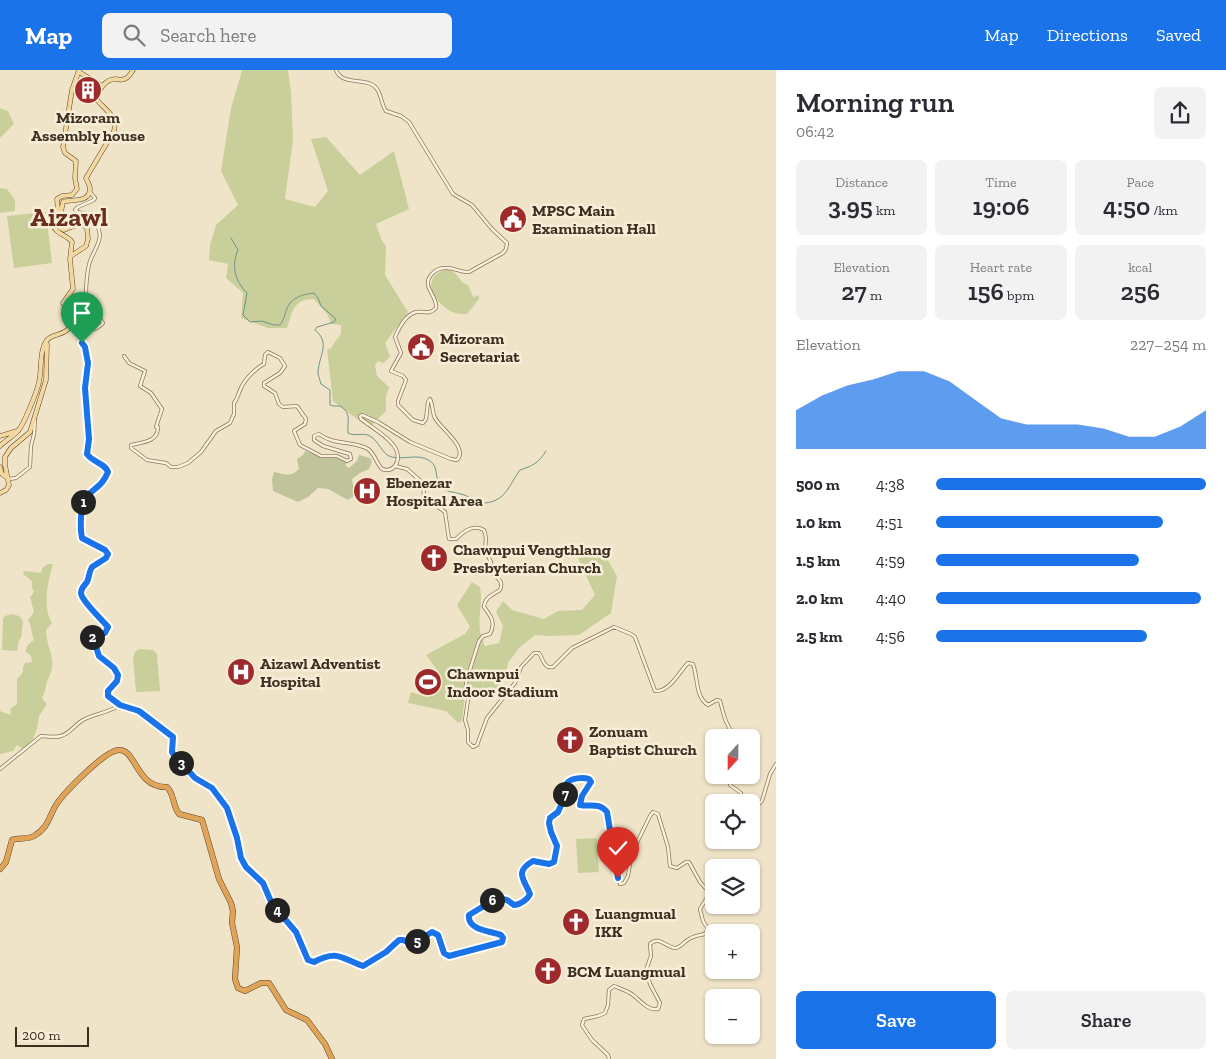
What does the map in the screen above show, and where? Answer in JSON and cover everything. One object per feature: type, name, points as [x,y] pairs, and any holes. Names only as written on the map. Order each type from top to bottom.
[{"type":"highway","points":[[0,869],[6,862],[12,840],[30,838],[36,835],[48,823],[57,803],[91,767],[114,751],[126,752],[142,776],[150,783],[161,787],[168,786],[179,814],[193,816],[202,820],[219,879],[233,911],[232,923],[237,947],[235,979],[238,988],[245,990],[264,982],[269,983],[286,1010],[307,1020],[332,1059]]},
{"type":"main road","points":[[54,221],[60,215],[63,202],[82,199],[90,192],[86,178],[111,139],[115,128],[113,117],[97,100],[102,86],[112,80],[126,78],[133,70]]},
{"type":"main road","points":[[0,446],[18,430],[38,384],[46,342],[63,334],[70,328],[68,312],[63,303],[73,289],[70,257],[72,242],[55,230],[53,225],[58,211],[57,200],[62,196],[74,194],[77,189],[75,178],[76,161],[66,153],[63,147],[70,96],[79,71],[102,86]]},
{"type":"main road","points":[[54,221],[58,221],[60,228],[64,230],[74,225],[82,225],[87,228],[88,239],[86,246],[70,257]]},
{"type":"main road","points":[[4,472],[6,454],[29,434],[35,418],[46,377],[46,342]]},
{"type":"main road","points":[[0,436],[18,430]]},
{"type":"main road","points":[[0,467],[9,480],[9,488],[0,493]]},
{"type":"street","points":[[124,356],[129,363],[144,371],[140,386],[151,393],[162,409],[156,427],[158,427],[158,432],[155,437],[130,446],[130,448],[147,460],[178,467],[188,463],[197,455],[216,431],[230,423],[234,414],[234,403],[241,386],[264,364],[265,355],[268,352],[280,358],[285,366],[280,373],[264,383],[264,386],[275,393],[279,404],[283,407],[296,406],[306,419],[305,424],[294,430],[300,445],[321,456],[337,456],[347,461],[351,456],[349,453],[323,446],[314,440],[314,436],[319,434],[332,442],[359,444],[372,452],[380,467],[390,470],[396,465],[397,450],[362,419],[360,416],[363,415],[410,442],[457,460],[461,453],[456,442],[437,421],[430,399],[426,419],[423,422],[415,421],[398,405],[406,380],[403,376],[391,370],[400,353],[400,348],[395,339],[396,333],[408,315],[418,312],[430,312],[436,308],[428,283],[435,271],[448,268],[469,272],[502,253],[506,249],[507,244],[472,205],[453,194],[431,161],[425,146],[411,124],[401,116],[386,111],[377,88],[368,83],[343,78],[336,70]]},
{"type":"street","points":[[90,192],[95,198],[94,200],[78,206],[75,210],[91,217],[98,229],[99,245],[90,260],[87,271],[87,302],[89,309],[103,324],[86,332],[81,339],[85,347],[88,363],[85,394],[89,439],[86,452],[88,456],[106,467],[108,472],[100,486],[86,497],[82,503],[81,536],[105,550],[108,554],[106,558],[92,567],[81,594],[82,598],[108,627],[105,633],[93,636],[90,642],[96,647],[99,656],[114,668],[116,672],[118,679],[110,687],[107,695],[120,705],[139,711],[173,737],[172,752],[174,755],[195,778],[212,788],[229,812],[240,853],[246,867],[263,883],[271,902],[296,932],[304,948],[307,960],[311,962],[328,956],[337,956],[363,966],[386,952],[399,940],[412,944],[432,932],[438,935],[444,953],[449,956],[502,942],[503,938],[501,935],[470,924],[468,920],[469,915],[497,898],[507,900],[514,905],[521,903],[530,894],[522,875],[524,866],[533,861],[549,864],[554,862],[557,846],[549,827],[549,820],[562,804],[569,780],[589,779],[591,782],[582,796],[580,805],[596,805],[604,808],[607,812],[613,843],[613,856],[620,884],[624,884],[627,879],[632,853],[646,822],[652,813],[658,814],[668,847],[670,866],[676,868],[686,862],[690,862],[700,882],[708,891],[708,896],[700,909],[701,916],[708,929],[705,934],[691,938],[678,947],[674,948],[658,941],[650,944],[651,956],[646,970],[650,984],[660,1003],[658,1009],[650,1008],[631,993],[614,986],[609,990],[608,1005],[605,1013],[584,1019],[582,1025],[608,1055],[609,1059]]},
{"type":"street","points":[[9,480],[16,478],[30,467],[35,418]]},
{"type":"street","points":[[396,465],[407,469],[423,483],[424,497],[444,512],[449,538],[456,539],[464,531],[471,528],[484,530],[486,538],[485,550],[492,562],[492,574],[500,579],[502,584],[500,590],[490,596],[484,603],[484,607],[492,619],[492,629],[490,634],[483,636],[479,641],[466,682],[468,700],[465,720],[470,746],[474,747],[477,745],[487,718],[515,683],[521,667],[534,653],[539,653],[545,665],[549,668],[553,667],[572,648],[614,627],[635,637],[655,691],[666,687],[688,663],[693,664],[702,700],[708,705],[716,700],[720,701],[730,729]]},
{"type":"street","points":[[0,769],[41,736],[56,737],[63,735],[75,728],[80,722],[114,710],[120,705]]},
{"type":"street","points":[[760,803],[770,774],[776,764]]},
{"type":"street","points":[[730,784],[742,794]]},
{"type":"green space","points":[[241,70],[288,70],[293,140],[285,199],[315,207],[328,191],[311,139],[326,137],[360,175],[394,151],[409,209],[376,224],[382,241],[386,246],[385,275],[408,312],[385,343],[390,356],[384,363],[378,361],[375,365],[377,376],[389,387],[386,396],[386,411],[369,428],[333,401],[327,349],[330,349],[341,334],[341,325],[331,324],[328,315],[314,299],[302,301],[295,307],[287,328],[268,328],[241,318],[243,293],[226,278],[228,264],[209,260],[210,245],[216,225],[238,205],[221,171],[231,108]]},
{"type":"green space","points":[[0,108],[8,111],[14,124],[0,138]]},
{"type":"green space","points":[[0,188],[7,189],[15,200],[15,211],[0,213]]},
{"type":"green space","points":[[46,212],[52,263],[14,268],[7,216]]},
{"type":"green space","points":[[448,269],[468,285],[473,297],[479,295],[479,299],[467,314],[458,314],[449,310],[441,304],[431,288],[432,280],[437,274]]},
{"type":"green space","points":[[305,451],[323,457],[337,457],[348,462],[345,465],[349,468],[357,461],[359,455],[370,458],[372,462],[369,469],[352,479],[355,495],[348,500],[328,489],[318,488],[308,497],[298,502],[273,491],[272,479],[274,472],[287,475],[296,472],[299,469],[297,459]]},
{"type":"green space","points":[[599,545],[617,576],[611,613],[579,635],[535,635],[519,648],[508,663],[505,678],[494,694],[489,690],[465,695],[462,721],[458,723],[446,711],[408,703],[411,692],[427,697],[437,691],[441,675],[426,655],[465,634],[470,627],[457,605],[472,582],[480,587],[480,633],[484,644],[485,646],[499,643],[503,626],[496,612],[503,601],[512,610],[544,619],[558,611],[582,610],[595,595],[577,556]]},
{"type":"green space","points":[[48,564],[53,564],[48,586],[47,602],[47,609],[52,623],[46,630],[52,667],[42,697],[47,704],[39,716],[33,739],[23,749],[17,745],[13,751],[0,754],[0,711],[11,715],[10,709],[17,704],[17,679],[23,672],[25,663],[32,662],[31,656],[26,652],[28,645],[34,640],[28,620],[34,612],[30,597],[34,592],[32,581],[23,574],[24,571],[41,573],[42,568]]},
{"type":"green space","points":[[11,614],[19,616],[23,621],[17,651],[2,650],[3,619]]},
{"type":"green space","points":[[139,649],[153,650],[157,654],[160,691],[136,692],[133,657]]},
{"type":"green space","name":"Chawnpui Indoor Stadium","points":[[423,674],[434,676],[433,690],[422,689]]},
{"type":"green space","points":[[597,838],[599,872],[578,873],[576,839]]},
{"type":"waterway","points":[[231,238],[238,250],[235,273],[247,293],[243,315],[250,322],[262,321],[280,325],[288,306],[293,300],[303,295],[314,293],[321,306],[336,319],[334,322],[317,327],[315,330],[320,335],[323,345],[318,374],[321,384],[330,390],[330,405],[340,406],[348,414],[348,433],[370,436],[389,456],[397,458],[421,457],[430,461],[435,466],[438,482],[442,488],[480,503],[492,502],[502,496],[520,470],[535,464],[546,451]]},
{"type":"place","name":"Mizoram Assembly house","points":[[88,90]]},
{"type":"place","name":"MPSC Main Examination Hall","points":[[513,219]]},
{"type":"place","name":"Mizoram Secretariat","points":[[421,347]]},
{"type":"place","name":"Ebenezar Hospital Area","points":[[367,491]]},
{"type":"place","name":"Chawnpui Vengthlang Presbyterian Church","points":[[434,558]]},
{"type":"place","name":"Aizawl Adventist Hospital","points":[[241,672]]},
{"type":"place","name":"Chawnpui Indoor Stadium","points":[[428,682]]},
{"type":"place","name":"Zonuam Baptist Church","points":[[570,740]]},
{"type":"place","name":"Luangmual IKK","points":[[576,922]]},
{"type":"place","name":"BCM Luangmual","points":[[548,971]]},
{"type":"district","name":"Aizawl","points":[[69,217]]},
{"type":"route","points":[[82,343],[85,347],[88,363],[85,404],[89,439],[86,452],[90,458],[106,467],[108,472],[100,486],[88,495],[82,503],[81,536],[105,550],[108,554],[106,558],[95,563],[92,567],[81,594],[82,598],[108,627],[105,633],[95,634],[90,641],[96,647],[97,654],[114,668],[118,675],[117,681],[112,684],[107,693],[108,696],[120,705],[139,711],[173,737],[172,752],[174,755],[195,778],[212,788],[229,812],[241,858],[246,867],[263,883],[272,904],[296,932],[304,948],[307,960],[314,962],[328,956],[337,956],[363,966],[386,952],[399,940],[402,939],[412,944],[432,932],[436,932],[441,939],[444,953],[447,956],[502,942],[503,938],[501,935],[472,926],[468,920],[469,915],[497,898],[502,898],[514,905],[518,905],[530,894],[525,886],[522,875],[524,866],[533,861],[549,864],[554,862],[557,846],[549,827],[549,820],[558,812],[569,780],[585,778],[591,780],[590,785],[582,796],[580,805],[596,805],[606,809],[618,878]]}]
